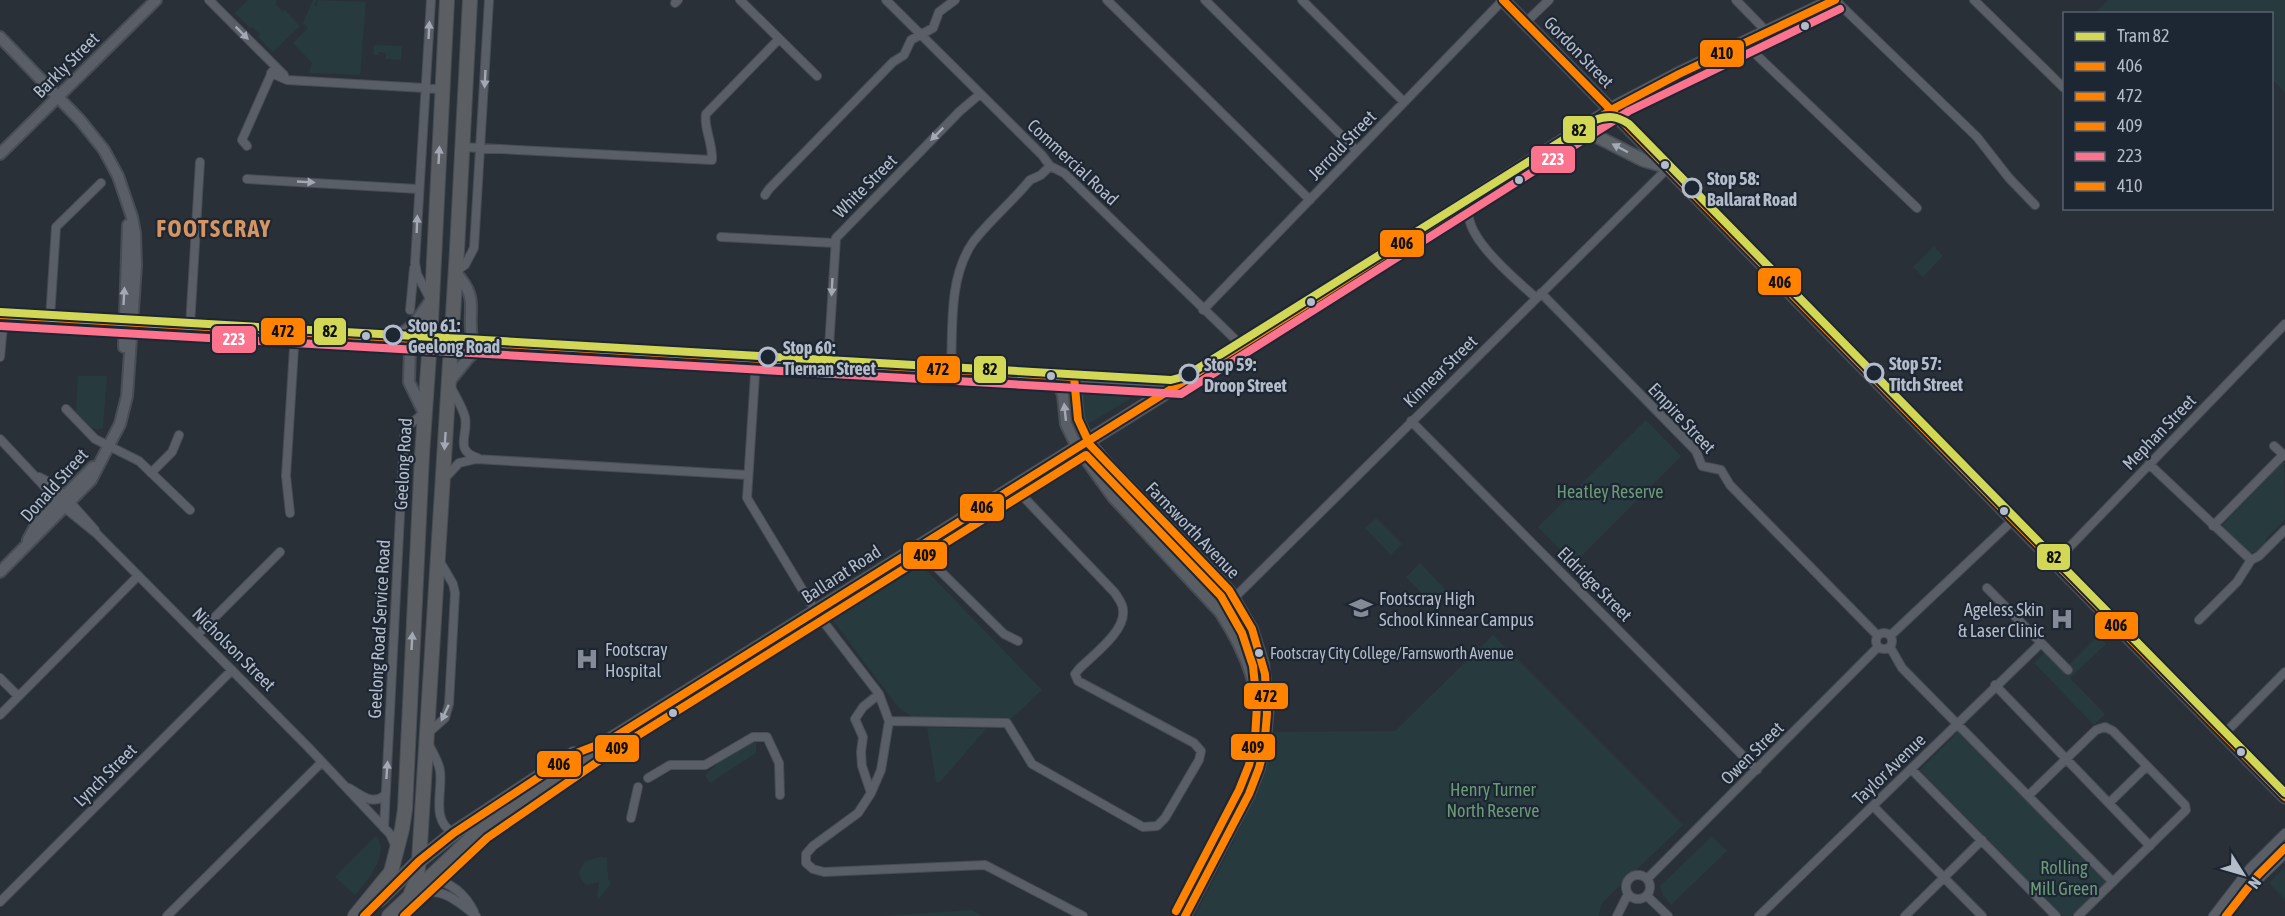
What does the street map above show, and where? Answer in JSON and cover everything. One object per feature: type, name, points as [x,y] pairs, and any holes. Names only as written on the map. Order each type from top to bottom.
[{"type":"highway","name":"Geelong Road","points":[[355,916],[387,878],[397,851],[407,796],[424,414],[430,340],[447,0]]},
{"type":"highway","points":[[423,877],[419,861],[470,0]]},
{"type":"highway","name":"Ballarat Road","points":[[423,877],[480,830],[610,740],[1450,214],[1611,110],[1672,78],[1835,0]]},
{"type":"highway","points":[[435,234],[437,243],[443,243],[449,237],[458,217]]},
{"type":"highway","points":[[430,340],[450,341]]},
{"type":"highway","name":"Ballarat Road","points":[[364,916],[419,861],[454,832],[574,754],[610,740]]},
{"type":"highway","points":[[400,879],[423,877]]},
{"type":"highway","points":[[389,916],[405,901],[423,877]]},
{"type":"main road","name":"Gordon Street","points":[[1503,0],[2285,797]]},
{"type":"main road","points":[[1572,135],[1590,133],[1648,162],[1668,168]]},
{"type":"main road","name":"Farnsworth Avenue","points":[[1082,444],[1095,452],[1224,585],[1247,620],[1259,648],[1265,674],[1268,705],[1265,741],[1259,768],[1185,916]]},
{"type":"main road","name":"Farnsworth Avenue","points":[[1082,444],[1105,487],[1220,612],[1249,664],[1259,710],[1258,734],[1254,761],[1235,819]]},
{"type":"main road","points":[[1140,526],[1154,512]]},
{"type":"main road","points":[[1168,556],[1182,542]]},
{"type":"main road","points":[[1220,612],[1234,598]]},
{"type":"street","name":"Barkly Street","points":[[0,154],[156,0]]},
{"type":"street","points":[[209,0],[273,69],[288,80],[442,89]]},
{"type":"street","points":[[410,310],[415,263],[430,0]]},
{"type":"street","points":[[473,342],[471,297],[466,284],[455,272],[465,265],[474,252],[489,0]]},
{"type":"street","points":[[740,0],[817,76]]},
{"type":"street","name":"Commercial Road","points":[[886,0],[1044,157],[1050,166],[1065,172],[1241,345]]},
{"type":"street","points":[[765,195],[893,62],[903,56],[910,41],[933,28],[939,12],[955,0]]},
{"type":"street","points":[[1107,0],[1310,200]]},
{"type":"street","points":[[1204,0],[1357,151]]},
{"type":"street","points":[[1302,0],[1404,102]]},
{"type":"street","name":"Jerrold Street","points":[[1203,310],[1503,0]]},
{"type":"street","points":[[1526,23],[1549,0]]},
{"type":"street","points":[[1736,0],[1768,33]]},
{"type":"street","points":[[1835,0],[1977,137],[2004,173],[2035,205]]},
{"type":"street","points":[[1974,0],[2063,87]]},
{"type":"street","name":"Donald Street","points":[[0,37],[89,130],[104,150],[118,176],[127,201],[128,237],[125,407],[111,444],[94,477],[65,502],[0,572]]},
{"type":"street","points":[[462,147],[712,160],[712,145],[705,119],[707,112],[779,39]]},
{"type":"street","points":[[1745,44],[1917,208]]},
{"type":"street","points":[[244,143],[273,69]]},
{"type":"street","name":"White Street","points":[[828,363],[834,243],[839,234],[960,111],[980,94]]},
{"type":"street","points":[[190,326],[200,162]]},
{"type":"street","points":[[951,370],[955,293],[967,254],[980,234],[1030,180],[1041,175],[1050,166]]},
{"type":"street","name":"Kinnear Street","points":[[1234,598],[1668,168]]},
{"type":"street","points":[[247,179],[418,189]]},
{"type":"street","points":[[50,318],[56,227],[100,183]]},
{"type":"street","points":[[1473,199],[1469,204],[1467,214],[1487,251],[1538,296]]},
{"type":"street","points":[[1450,214],[1455,214],[1470,223]]},
{"type":"street","points":[[722,237],[834,243]]},
{"type":"street","points":[[401,338],[431,300],[417,274],[415,263]]},
{"type":"street","name":"Empire Street","points":[[1538,296],[1696,451],[1702,466],[1721,470],[1730,485],[1878,636]]},
{"type":"street","points":[[0,357],[2,315],[430,340]]},
{"type":"street","name":"Mephan Street","points":[[2055,562],[2284,327]]},
{"type":"street","points":[[290,513],[286,476],[295,332]]},
{"type":"street","points":[[401,338],[408,343],[409,382],[424,414]]},
{"type":"street","points":[[450,341],[1179,384]]},
{"type":"street","points":[[479,459],[465,449],[465,418],[448,383],[469,357],[487,343]]},
{"type":"street","points":[[756,359],[747,498],[816,612],[879,694],[889,721],[881,770],[872,793],[858,813],[813,846],[806,854],[806,862],[813,869],[824,872],[985,865],[1083,916]]},
{"type":"street","name":"Farnsworth Avenue","points":[[1056,376],[1063,395],[1066,424],[1082,444]]},
{"type":"street","name":"Farnsworth Avenue","points":[[1074,377],[1082,444]]},
{"type":"street","points":[[66,409],[95,439],[111,444],[136,459],[190,510]]},
{"type":"street","name":"Geelong Road Service Road","points":[[384,828],[404,437],[410,423],[424,414]]},
{"type":"street","name":"Eldridge Street","points":[[1411,421],[1758,770]]},
{"type":"street","points":[[151,473],[172,452],[179,435]]},
{"type":"street","name":"Nicholson Street","points":[[1,442],[65,502],[232,670],[384,828]]},
{"type":"street","points":[[2213,526],[2284,455],[2274,446]]},
{"type":"street","points":[[442,486],[447,475],[455,466],[463,461],[479,459],[748,475]]},
{"type":"street","points":[[2149,464],[2251,560]]},
{"type":"street","points":[[889,721],[1007,723],[1032,764],[1143,827],[1157,826],[1165,818],[1199,760],[1201,751],[1194,743],[1078,681],[1075,674],[1116,633],[1122,623],[1123,608],[1115,593],[1014,487]]},
{"type":"street","points":[[1890,636],[2013,520]]},
{"type":"street","points":[[2199,620],[2238,582],[2251,560],[2259,556],[2285,530]]},
{"type":"street","points":[[916,548],[1004,634],[1018,641]]},
{"type":"street","points":[[197,635],[280,552]]},
{"type":"street","points":[[437,556],[453,584],[455,593],[449,704],[445,718],[426,737],[440,768],[440,818],[444,826],[454,832]]},
{"type":"street","points":[[0,715],[138,576]]},
{"type":"street","points":[[1987,588],[2068,670]]},
{"type":"street","points":[[1883,633],[1890,636],[1892,640],[1890,647],[1885,650],[1878,647],[1876,643],[1878,636],[1883,633]]},
{"type":"street","name":"Taylor Avenue","points":[[1759,916],[2041,643]]},
{"type":"street","name":"Owen Street","points":[[1647,879],[1878,647]]},
{"type":"street","points":[[1890,647],[1902,668],[2113,882]]},
{"type":"street","name":"Lynch Street","points":[[0,902],[232,670]]},
{"type":"street","points":[[2224,735],[2285,672]]},
{"type":"street","points":[[0,678],[18,696]]},
{"type":"street","points":[[1995,686],[2150,846]]},
{"type":"street","points":[[872,793],[862,766],[863,737],[855,718],[879,694]]},
{"type":"street","points":[[389,722],[409,722]]},
{"type":"street","points":[[2029,795],[2096,730],[2105,727],[2113,731],[2185,805],[2186,810],[2078,916]]},
{"type":"street","points":[[648,777],[670,765],[705,765],[753,737],[767,737],[779,763],[780,795]]},
{"type":"street","points":[[167,916],[322,762]]},
{"type":"street","points":[[2109,803],[2146,766]]},
{"type":"street","points":[[1911,769],[2056,916]]},
{"type":"street","points":[[631,818],[638,787]]},
{"type":"street","name":"Nicholson Street","points":[[348,788],[371,800],[379,800],[385,795]]},
{"type":"street","points":[[1873,806],[1982,916]]},
{"type":"street","points":[[384,828],[392,838],[397,851]]},
{"type":"street","points":[[2213,916],[2250,868],[2285,833]]},
{"type":"street","points":[[1905,916],[1982,840]]},
{"type":"street","points":[[2213,916],[2257,881],[2285,854]]},
{"type":"street","points":[[1617,916],[1628,894],[1627,884],[1632,877],[1640,876],[1647,879],[1651,886],[1647,896],[1636,900],[1628,894]]},
{"type":"street","points":[[423,877],[445,882],[458,890],[476,916]]},
{"type":"street","points":[[405,901],[421,892],[440,892],[452,897],[476,916]]},
{"type":"street","points":[[1647,896],[1668,916]]},
{"type":"green space","points":[[248,0],[275,0],[277,2],[275,4],[283,12],[285,10],[300,26],[273,52],[258,37],[260,34],[252,27],[250,28],[235,13]]},
{"type":"green space","points":[[313,0],[317,0],[314,5],[316,7],[318,0],[366,2],[360,75],[309,73],[312,63],[293,43],[308,28],[303,23]]},
{"type":"green space","points":[[2108,0],[2285,0],[2285,93],[2273,80],[2273,12],[2096,12]]},
{"type":"green space","points":[[374,45],[402,46],[401,60],[386,59],[386,53],[379,52],[378,55],[374,55]]},
{"type":"green space","points":[[1934,246],[1943,256],[1923,277],[1913,267]]},
{"type":"green space","points":[[78,376],[107,376],[103,428],[98,430],[92,428],[76,412]]},
{"type":"green space","points":[[1081,391],[1130,394],[1130,399],[1088,424],[1082,413]]},
{"type":"green space","name":"Heatley Reserve","points":[[1646,420],[1681,456],[1574,563],[1538,527]]},
{"type":"green space","points":[[2284,460],[2285,519],[2265,539],[2267,543],[2259,551],[2250,553],[2231,535],[2228,537],[2223,530],[2223,524]]},
{"type":"green space","points":[[1376,518],[1402,544],[1391,555],[1365,528]]},
{"type":"green space","points":[[918,562],[1042,690],[1010,720],[912,717],[898,707],[832,619]]},
{"type":"green space","points":[[1420,563],[1448,592],[1434,606],[1406,577]]},
{"type":"green space","name":"Henry Turner North Reserve","points":[[1493,635],[1683,825],[1601,904],[1599,916],[1195,916],[1251,804],[1268,757],[1274,732],[1395,731]]},
{"type":"green space","points":[[2098,636],[2106,644],[2070,678],[2105,714],[2094,725],[2034,663],[2045,652],[2063,671]]},
{"type":"green space","points":[[927,727],[986,729],[940,782],[936,782]]},
{"type":"green space","name":"Rolling Mill Green","points":[[1958,732],[2107,882],[2072,916],[2063,916],[1920,770]]},
{"type":"green space","points":[[756,738],[756,753],[710,783],[705,776],[719,762]]},
{"type":"green space","points":[[376,836],[380,843],[379,859],[371,875],[355,895],[335,877]]},
{"type":"green space","points":[[1712,836],[1727,851],[1671,905],[1663,895],[1660,886]]},
{"type":"green space","points":[[601,857],[607,858],[608,878],[611,883],[597,901],[599,882],[586,885],[579,872],[585,861]]},
{"type":"green space","points":[[2285,867],[2285,899],[2269,883]]},
{"type":"green space","points":[[972,910],[982,916],[881,916]]},
{"type":"tram line","name":"82","points":[[0,312],[1171,380],[1186,376],[1595,120],[1604,117],[1616,118],[1629,124],[2285,793]]},
{"type":"transit line","name":"410","points":[[1503,0],[1611,110]]},
{"type":"transit line","name":"410","points":[[1611,110],[1679,74],[1835,0]]},
{"type":"transit line","name":"223","points":[[0,326],[1181,394],[1629,111],[1840,9]]},
{"type":"transit line","name":"406","points":[[1611,110],[2285,797]]},
{"type":"transit line","name":"406","points":[[364,916],[419,861],[454,833],[574,754],[610,740],[1312,301],[1611,110]]},
{"type":"transit line","name":"472","points":[[0,315],[1074,377],[1078,419],[1090,445],[1229,590],[1252,629],[1265,674],[1267,714],[1264,749],[1259,768],[1249,794],[1185,916]]},
{"type":"transit line","name":"409","points":[[404,916],[487,838],[616,749],[1086,455],[1221,596],[1242,633],[1253,666],[1257,705],[1255,739],[1249,765],[1239,790],[1176,911]]},
{"type":"transit line","name":"409","points":[[2226,916],[2258,875],[2285,848]]},
{"type":"place","name":"Stop 58: Ballarat Road","points":[[1692,188]]},
{"type":"place","name":"Stop 61: Geelong Road","points":[[393,335]]},
{"type":"place","name":"Stop 60: Tiernan Street","points":[[768,357]]},
{"type":"place","name":"Stop 57: Titch Street","points":[[1874,373]]},
{"type":"place","name":"Stop 59: Droop Street","points":[[1189,374]]},
{"type":"place","name":"Footscray High School Kinnear Campus","points":[[1361,608]]},
{"type":"place","name":"Ageless Skin & Laser Clinic","points":[[2062,619]]},
{"type":"place","name":"Footscray City College/Farnsworth Avenue","points":[[1259,653]]},
{"type":"place","name":"Footscray Hospital","points":[[587,659]]},
{"type":"district","name":"FOOTSCRAY","points":[[214,228]]}]
